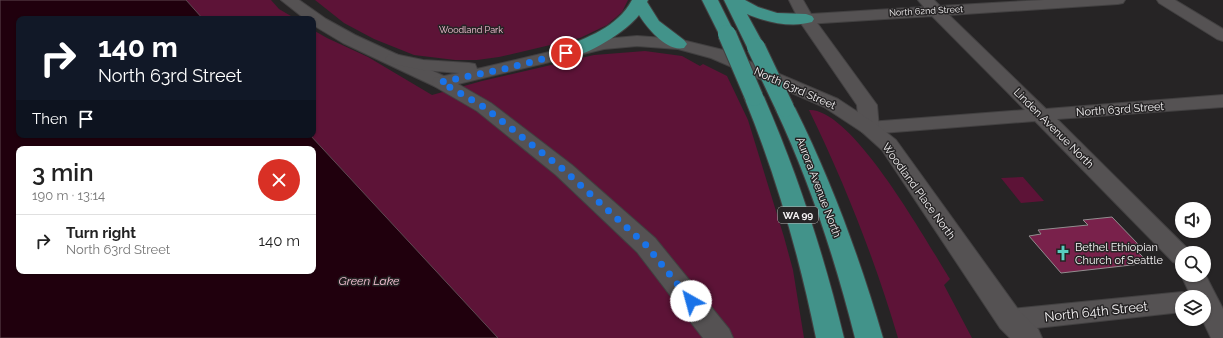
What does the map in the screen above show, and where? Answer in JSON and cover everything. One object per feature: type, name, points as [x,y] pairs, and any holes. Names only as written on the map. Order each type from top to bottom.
[{"type":"highway","name":"WA 99","points":[[710,0],[727,34],[786,176],[803,232],[830,338]]},
{"type":"highway","points":[[733,0],[754,13],[771,18],[806,19]]},
{"type":"highway","name":"Aurora Avenue North","points":[[733,0],[808,152],[832,215],[857,293],[869,338]]},
{"type":"highway","points":[[639,1],[653,24],[678,44]]},
{"type":"highway","points":[[566,53],[624,24],[633,15],[639,1]]},
{"type":"main road","points":[[289,0],[311,16]]},
{"type":"main road","points":[[316,19],[337,32],[441,82],[484,107],[564,170],[646,245],[719,338]]},
{"type":"main road","points":[[806,19],[867,105],[869,128]]},
{"type":"main road","name":"North 63rd Street","points":[[441,82],[508,68],[589,47],[622,42],[656,42],[678,44],[717,54],[824,100],[869,128]]},
{"type":"main road","points":[[394,59],[423,65],[446,67],[508,68]]},
{"type":"main road","name":"Woodland Place North","points":[[869,128],[890,146],[1018,332]]},
{"type":"street","points":[[796,0],[806,19]]},
{"type":"street","name":"North 62nd Street","points":[[806,19],[931,5],[1118,0]]},
{"type":"street","points":[[1164,0],[1223,36]]},
{"type":"street","name":"Linden Avenue North","points":[[931,5],[1175,249]]},
{"type":"street","name":"North 63rd Street","points":[[869,128],[1223,101]]},
{"type":"street","name":"North 64th Street","points":[[1018,332],[1175,305]]},
{"type":"street","points":[[1211,313],[1223,335]]},
{"type":"green space","points":[[186,0],[271,0],[279,9],[291,16],[200,16]]},
{"type":"green space","name":"Woodland Park","points":[[315,0],[628,0],[622,12],[607,25],[580,38],[499,57],[477,60],[455,60],[414,55],[374,39],[344,23]]},
{"type":"green space","points":[[316,32],[368,57],[432,95],[482,81],[594,55],[645,51],[682,56],[700,66],[703,64],[727,76],[748,120],[784,237],[793,270],[804,338],[498,338],[313,138],[316,138]]},
{"type":"green space","points":[[809,110],[827,115],[846,130],[867,153],[887,180],[907,209],[950,279],[944,285],[972,338],[898,338],[858,222],[835,166]]},
{"type":"green space","points":[[1023,177],[1044,201],[1021,203],[1001,178]]},
{"type":"water","name":"Green Lake","points":[[0,0],[186,0],[200,16],[16,16],[16,138],[313,138],[498,338],[0,338]]},
{"type":"building","points":[[1112,217],[1138,244],[1131,245],[1149,263],[1061,273],[1029,236],[1041,234],[1038,230],[1088,225],[1083,220]]},
{"type":"place","name":"Bethel Ethiopian Church of Seattle","points":[[1063,253]]},
{"type":"route","points":[[566,53],[508,68],[441,82],[484,107],[564,170],[646,245],[691,301]]}]
